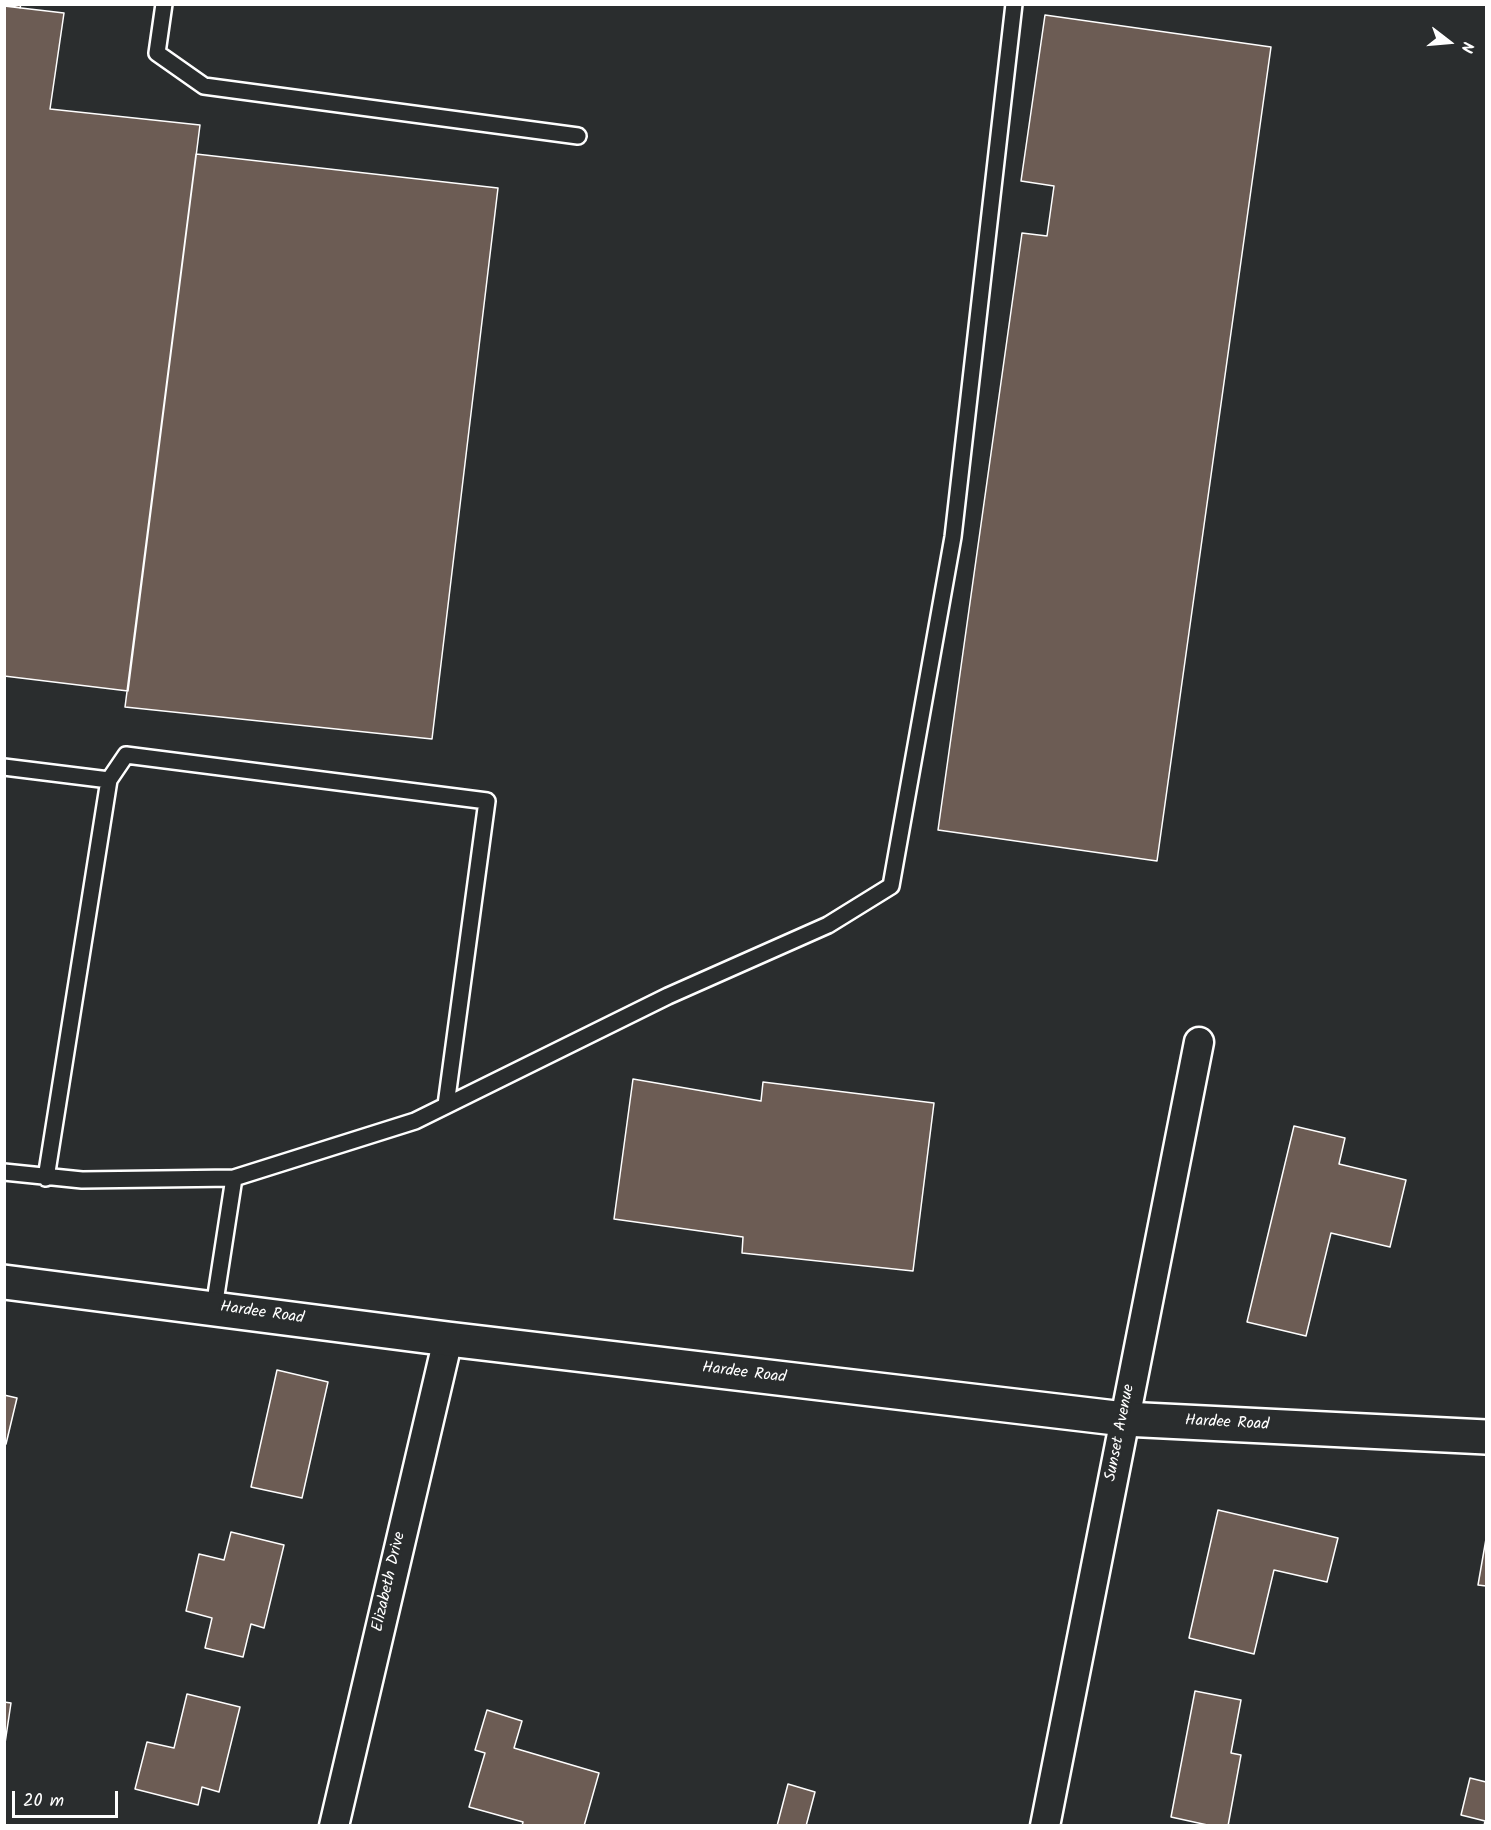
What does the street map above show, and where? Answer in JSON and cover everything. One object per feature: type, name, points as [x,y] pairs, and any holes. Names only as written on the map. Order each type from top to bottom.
[{"type":"street","name":"Sunset Avenue","points":[[1045,1826],[1199,1042]]},
{"type":"street","name":"Hardee Road","points":[[4,1282],[448,1339],[1124,1419],[1486,1437]]},
{"type":"street","name":"Elizabeth Drive","points":[[334,1826],[448,1339]]},
{"type":"lane","points":[[164,4],[157,53],[204,86],[578,136]]},
{"type":"lane","points":[[4,1172],[46,1178],[234,1178],[415,1121],[668,996],[828,925],[891,886],[953,537],[1014,4]]},
{"type":"lane","points":[[46,1178],[110,780],[126,755],[487,801],[446,1105]]},
{"type":"lane","points":[[4,767],[110,780]]},
{"type":"lane","points":[[214,1308],[234,1178]]},
{"type":"building","points":[[4,4],[21,4],[20,8]]},
{"type":"building","points":[[4,6],[64,13],[50,109],[200,125],[128,691],[4,676]]},
{"type":"building","points":[[1045,15],[1271,47],[1157,861],[938,830],[1022,233],[1047,236],[1054,186],[1021,181]]},
{"type":"building","points":[[196,154],[498,188],[432,739],[125,707]]},
{"type":"building","points":[[633,1079],[761,1101],[763,1082],[934,1103],[913,1271],[742,1253],[743,1237],[614,1219]]},
{"type":"building","points":[[1294,1126],[1345,1138],[1339,1164],[1406,1180],[1390,1247],[1331,1233],[1306,1336],[1247,1322]]},
{"type":"building","points":[[277,1370],[328,1382],[302,1498],[251,1487]]},
{"type":"building","points":[[4,1395],[17,1398],[6,1444],[4,1444]]},
{"type":"building","points":[[1218,1510],[1338,1538],[1327,1582],[1274,1570],[1254,1654],[1189,1638]]},
{"type":"building","points":[[231,1532],[284,1545],[264,1628],[251,1624],[243,1657],[205,1648],[212,1618],[186,1611],[199,1554],[224,1560]]},
{"type":"building","points":[[1486,1539],[1486,1586],[1478,1585]]},
{"type":"building","points":[[1195,1691],[1241,1700],[1231,1753],[1241,1755],[1228,1826],[1212,1826],[1171,1817]]},
{"type":"building","points":[[187,1694],[240,1707],[219,1792],[202,1787],[198,1805],[135,1789],[147,1742],[174,1748]]},
{"type":"building","points":[[4,1702],[11,1703],[4,1750]]},
{"type":"building","points":[[487,1710],[522,1721],[514,1748],[599,1773],[584,1826],[522,1826],[523,1822],[469,1807],[485,1753],[475,1750]]},
{"type":"building","points":[[1470,1778],[1486,1782],[1486,1826],[1484,1826],[1485,1821],[1461,1815]]},
{"type":"building","points":[[788,1784],[815,1792],[806,1826],[777,1826]]}]
